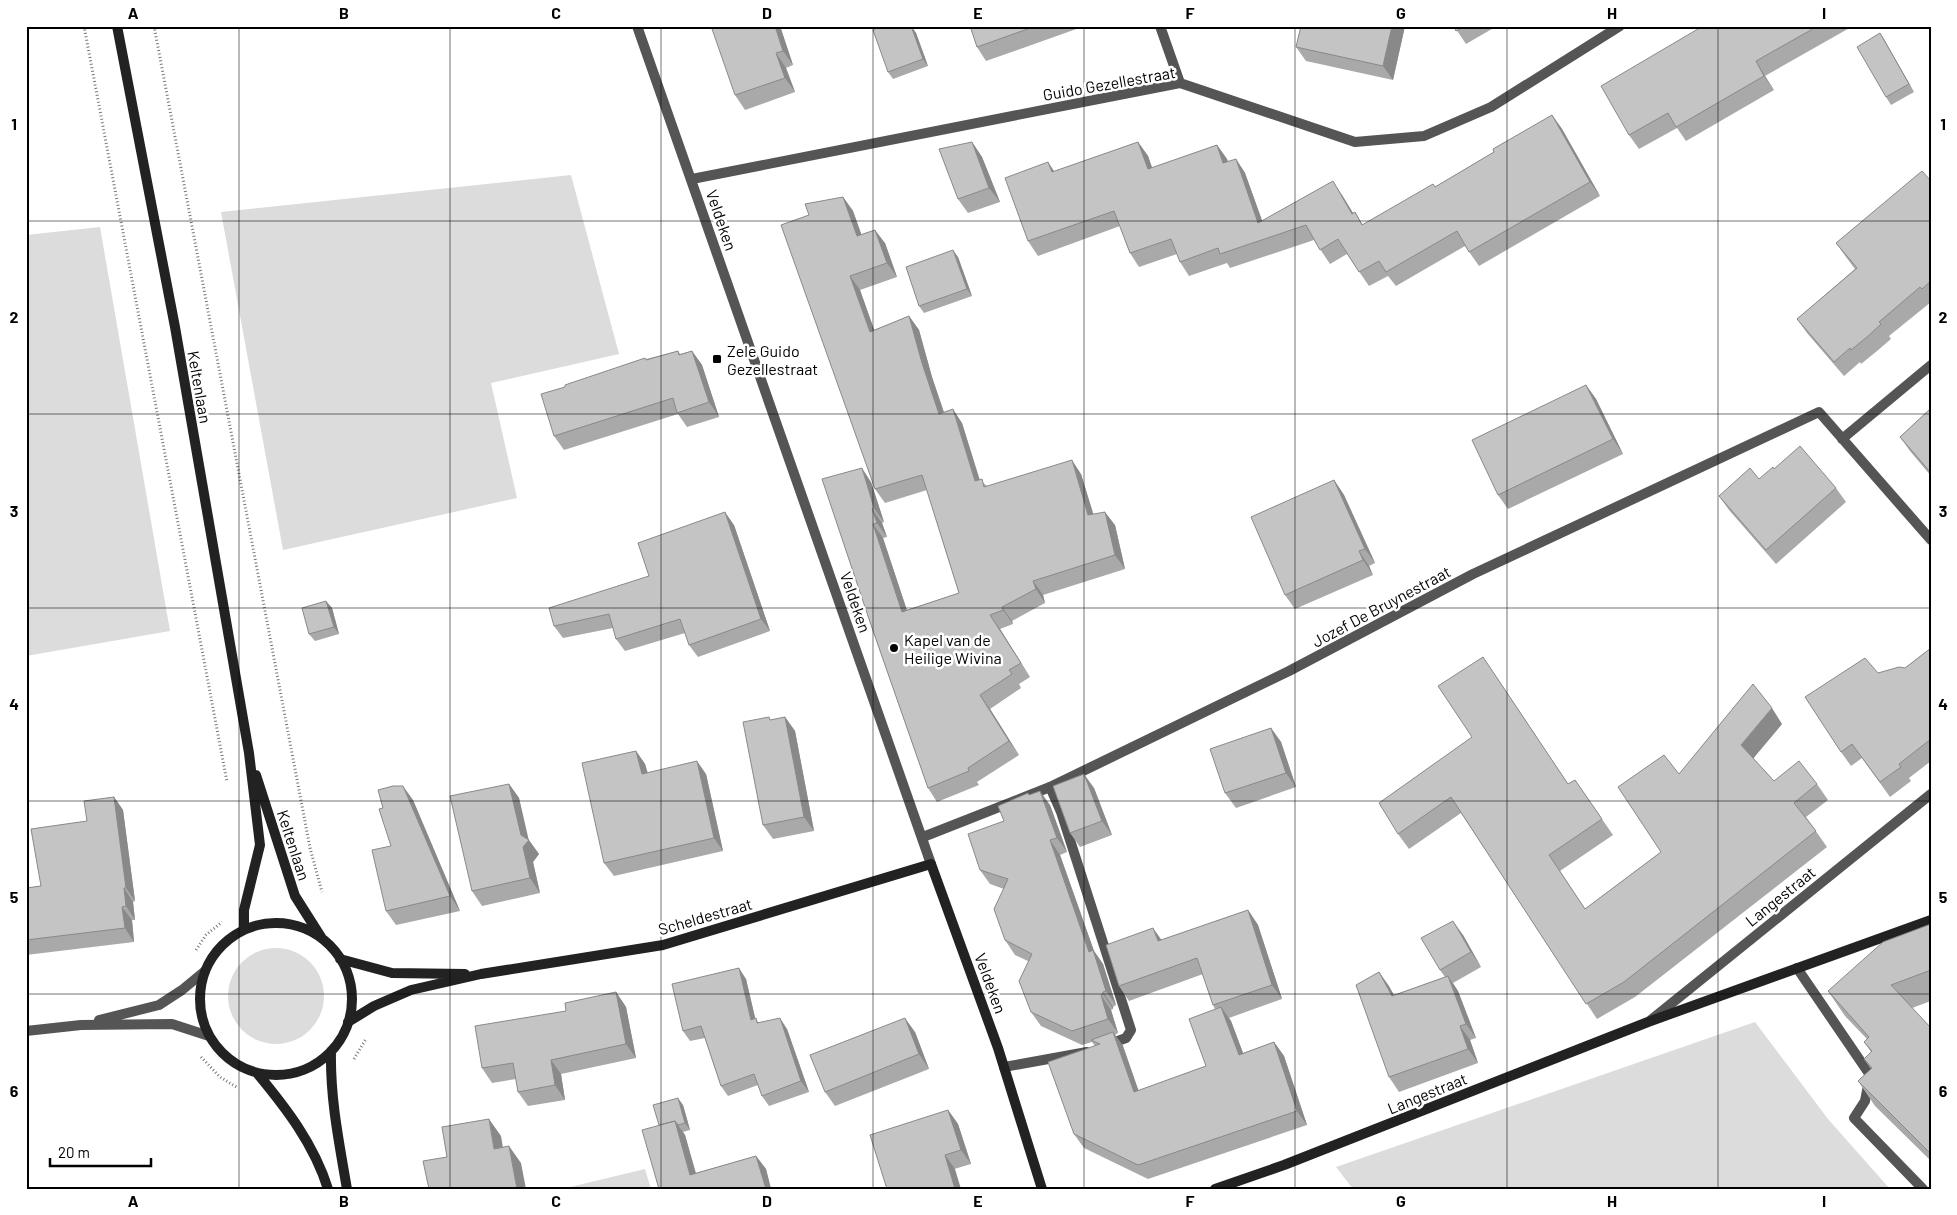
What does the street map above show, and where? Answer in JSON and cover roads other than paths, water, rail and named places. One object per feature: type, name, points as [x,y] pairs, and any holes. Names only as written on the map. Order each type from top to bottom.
[{"type":"main road","name":"Keltenlaan","points":[[117,26],[176,337],[249,753],[260,845],[244,910],[244,930]]},
{"type":"main road","name":"Keltenlaan","points":[[249,753],[295,896],[323,940],[340,959],[350,984],[352,1001],[348,1022],[343,1035],[331,1051],[320,1061],[300,1071],[274,1075],[257,1073],[240,1067],[220,1051],[209,1036],[203,1021],[200,998],[205,971],[211,959],[220,947],[244,930],[256,925],[285,924],[310,931],[323,940]]},
{"type":"main road","name":"Veldeken","points":[[931,864],[1004,1068],[1039,1188]]},
{"type":"main road","name":"Scheldestraat","points":[[348,1022],[374,1006],[411,990],[481,974],[663,945],[931,864]]},
{"type":"main road","name":"Langestraat","points":[[1215,1189],[1240,1185],[1284,1165],[1648,1022],[1931,920]]},
{"type":"main road","name":"Scheldestraat","points":[[340,959],[392,973],[481,974]]},
{"type":"main road","points":[[331,1051],[330,1081],[333,1112],[347,1189]]},
{"type":"main road","name":"Keltenlaan","points":[[257,1073],[294,1119],[313,1151],[328,1189]]},
{"type":"street","name":"Veldeken","points":[[637,26],[931,864]]},
{"type":"street","points":[[1160,26],[1180,83]]},
{"type":"street","name":"Guido Gezellestraat","points":[[692,179],[1180,83],[1354,142],[1424,136],[1491,107],[1620,26]]},
{"type":"street","points":[[1842,439],[1931,365]]},
{"type":"street","name":"Jozef De Bruynestraat","points":[[923,837],[1050,787],[1289,671],[1474,574],[1819,412],[1931,540]]},
{"type":"street","points":[[1004,1068],[1088,1052],[1126,1038],[1131,1030],[1061,812],[1050,787]]},
{"type":"street","name":"Langestraat","points":[[1648,1022],[1931,794]]},
{"type":"street","points":[[1798,968],[1870,1075],[1865,1101],[1854,1118],[1923,1189]]},
{"type":"street","points":[[81,1025],[159,1005],[182,990],[205,971]]},
{"type":"street","points":[[26,1032],[81,1025],[172,1024],[209,1036]]},
{"type":"place","name":"Zele Guido Gezellestraat","points":[[717,359]]},
{"type":"place","name":"Kapel van de Heilige Wivina","points":[[894,648]]}]
